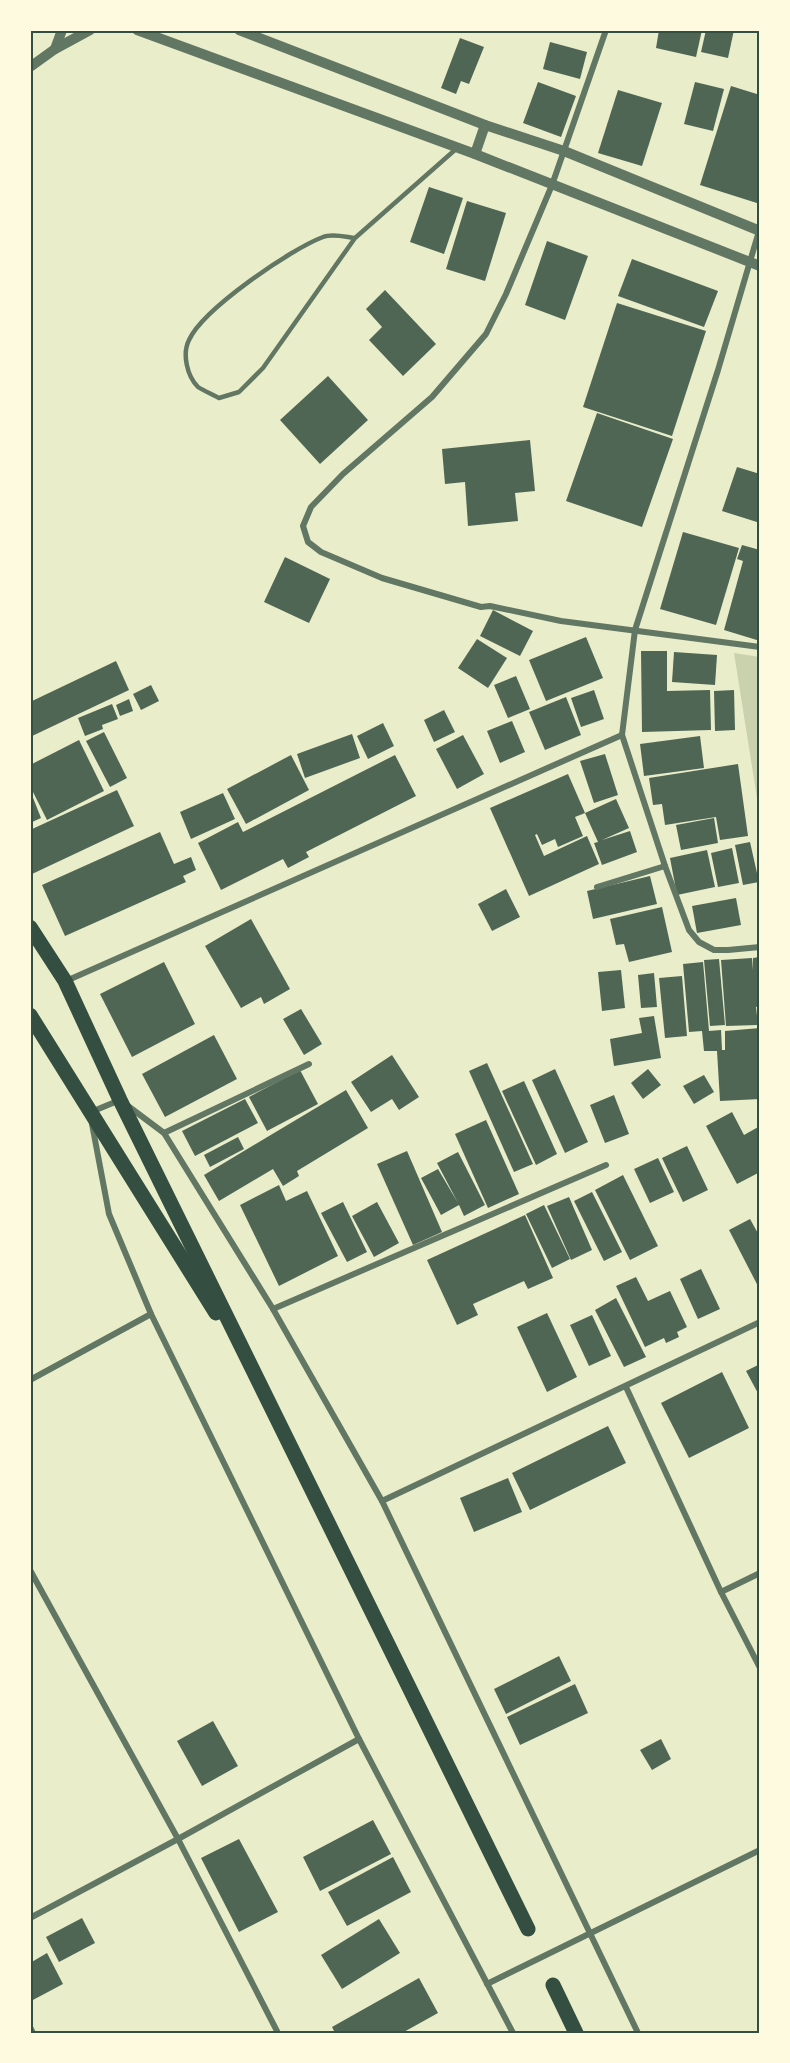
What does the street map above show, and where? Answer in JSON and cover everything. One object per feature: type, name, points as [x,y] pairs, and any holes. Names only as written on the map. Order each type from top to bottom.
[{"type":"main road","points":[[30,927],[65,981],[120,1100],[528,1929]]},
{"type":"main road","points":[[30,1015],[260,1384]]},
{"type":"main road","points":[[553,1985],[576,2033]]},
{"type":"street","points":[[55,49],[62,30]]},
{"type":"street","points":[[30,67],[55,49],[90,30]]},
{"type":"street","points":[[138,30],[475,154],[760,266]]},
{"type":"street","points":[[239,30],[485,125],[564,151],[759,231],[718,370],[635,630],[622,735],[664,866],[689,930],[699,942],[714,950],[760,947]]},
{"type":"street","points":[[606,30],[552,185],[506,294],[486,334],[432,397],[343,474],[311,507],[303,526],[308,542],[321,552],[382,578],[481,607],[490,606],[561,621],[760,647]]},
{"type":"street","points":[[475,154],[485,125]]},
{"type":"street","points":[[65,981],[622,735]]},
{"type":"street","points":[[597,887],[664,866]]},
{"type":"street","points":[[164,1133],[309,1064]]},
{"type":"street","points":[[513,2033],[359,1739],[151,1314],[110,1214],[90,1113],[120,1100],[164,1133],[273,1309],[382,1501],[638,2033]]},
{"type":"street","points":[[273,1309],[606,1165]]},
{"type":"street","points":[[30,1380],[151,1314]]},
{"type":"street","points":[[382,1501],[760,1322]]},
{"type":"street","points":[[626,1387],[721,1592],[760,1668]]},
{"type":"street","points":[[30,1570],[178,1839],[278,2033]]},
{"type":"street","points":[[721,1592],[760,1573]]},
{"type":"street","points":[[30,1918],[359,1739]]},
{"type":"street","points":[[488,1984],[760,1850]]},
{"type":"street","points":[[30,2028],[33,2033]]},
{"type":"lane","points":[[355,238],[326,235],[290,254],[244,285],[203,319],[188,341],[186,366],[198,386],[219,398],[239,392],[263,368],[355,238],[458,148]]},
{"type":"green space","points":[[734,653],[760,657],[760,817]]},
{"type":"building","points":[[659,30],[702,30],[696,57],[656,48]]},
{"type":"building","points":[[706,30],[734,30],[728,58],[701,52]]},
{"type":"building","points":[[460,38],[484,47],[469,84],[461,81],[456,94],[441,88]]},
{"type":"building","points":[[550,42],[587,52],[580,79],[543,69]]},
{"type":"building","points":[[538,82],[576,96],[561,137],[523,123]]},
{"type":"building","points":[[695,82],[724,89],[713,131],[684,124]]},
{"type":"building","points":[[731,86],[760,95],[760,204],[700,185]]},
{"type":"building","points":[[618,90],[662,103],[642,166],[598,153]]},
{"type":"building","points":[[429,187],[463,198],[444,254],[410,242]]},
{"type":"building","points":[[467,201],[506,213],[485,281],[446,269]]},
{"type":"building","points":[[547,241],[588,256],[565,320],[525,305]]},
{"type":"building","points":[[632,259],[718,291],[704,327],[618,296]]},
{"type":"building","points":[[385,290],[436,344],[403,376],[369,340],[382,327],[366,309]]},
{"type":"building","points":[[617,303],[706,331],[672,436],[583,407]]},
{"type":"building","points":[[328,376],[368,420],[320,464],[280,420]]},
{"type":"building","points":[[597,413],[673,439],[642,527],[566,501]]},
{"type":"building","points":[[530,440],[535,491],[515,493],[518,521],[468,526],[465,482],[445,484],[442,449]]},
{"type":"building","points":[[737,467],[760,474],[760,523],[722,511]]},
{"type":"building","points":[[683,532],[739,548],[716,625],[660,609]]},
{"type":"building","points":[[742,545],[760,550],[760,641],[724,630],[743,561],[737,559]]},
{"type":"building","points":[[285,557],[330,579],[309,623],[264,602]]},
{"type":"building","points":[[493,610],[533,631],[520,656],[480,636]]},
{"type":"building","points":[[586,637],[603,678],[546,701],[529,660]]},
{"type":"building","points":[[477,639],[507,658],[488,688],[458,668]]},
{"type":"building","points":[[641,651],[667,651],[667,691],[710,690],[711,730],[642,732]]},
{"type":"building","points":[[674,652],[717,655],[715,685],[672,682]]},
{"type":"building","points":[[116,661],[129,690],[30,737],[30,702]]},
{"type":"building","points":[[516,676],[530,709],[508,718],[494,685]]},
{"type":"building","points":[[151,685],[159,701],[141,710],[133,694]]},
{"type":"building","points":[[594,690],[604,719],[581,727],[571,698]]},
{"type":"building","points":[[734,690],[735,730],[715,731],[714,691]]},
{"type":"building","points":[[566,697],[581,735],[545,750],[529,712]]},
{"type":"building","points":[[129,699],[133,711],[120,716],[116,705]]},
{"type":"building","points":[[112,704],[118,719],[102,725],[103,729],[85,736],[78,718]]},
{"type":"building","points":[[444,710],[455,732],[434,742],[424,720]]},
{"type":"building","points":[[512,721],[525,752],[500,763],[487,731]]},
{"type":"building","points":[[383,723],[394,746],[368,759],[357,736]]},
{"type":"building","points":[[104,732],[127,778],[110,787],[86,741]]},
{"type":"building","points":[[352,734],[360,758],[305,778],[297,754]]},
{"type":"building","points":[[463,735],[484,774],[457,789],[436,749]]},
{"type":"building","points":[[700,736],[704,768],[644,776],[640,744]]},
{"type":"building","points":[[79,740],[104,791],[47,820],[30,786],[30,765]]},
{"type":"building","points":[[605,754],[618,795],[594,803],[580,761]]},
{"type":"building","points":[[291,755],[309,790],[246,824],[227,789]]},
{"type":"building","points":[[395,755],[416,796],[306,852],[309,857],[288,868],[283,859],[221,890],[198,843],[238,822],[243,832]]},
{"type":"building","points":[[738,764],[748,836],[720,840],[716,817],[665,825],[662,804],[653,805],[649,778]]},
{"type":"building","points":[[568,774],[585,813],[575,817],[583,836],[558,847],[555,839],[542,845],[537,834],[535,835],[544,856],[587,836],[599,864],[529,896],[490,808]]},
{"type":"building","points":[[30,790],[41,818],[30,823]]},
{"type":"building","points":[[117,790],[134,826],[32,874],[30,830]]},
{"type":"building","points":[[223,793],[235,819],[191,839],[180,812]]},
{"type":"building","points":[[616,799],[629,828],[602,840],[630,831],[637,852],[602,865],[594,843],[598,842],[585,813]]},
{"type":"building","points":[[714,818],[718,843],[681,850],[676,825]]},
{"type":"building","points":[[160,832],[174,864],[191,857],[196,870],[183,876],[186,882],[65,936],[42,885]]},
{"type":"building","points":[[750,842],[759,882],[743,885],[735,845]]},
{"type":"building","points":[[732,848],[739,883],[718,887],[711,853]]},
{"type":"building","points":[[707,850],[715,887],[677,895],[670,858]]},
{"type":"building","points":[[650,876],[657,904],[593,919],[587,891]]},
{"type":"building","points":[[506,889],[520,917],[492,931],[478,904]]},
{"type":"building","points":[[736,898],[741,925],[697,933],[692,906]]},
{"type":"building","points":[[662,907],[672,952],[629,962],[624,944],[616,945],[610,919]]},
{"type":"building","points":[[251,919],[290,989],[264,1004],[261,997],[241,1008],[205,946]]},
{"type":"building","points":[[760,957],[760,1006],[756,1007],[758,1025],[726,1026],[721,960],[752,958],[753,970],[753,958]]},
{"type":"building","points":[[719,959],[725,1025],[710,1026],[704,960]]},
{"type":"building","points":[[164,962],[195,1024],[132,1057],[100,994]]},
{"type":"building","points":[[703,962],[709,1031],[721,1030],[722,1050],[725,1050],[725,1031],[760,1028],[760,1099],[720,1101],[717,1051],[704,1051],[702,1031],[689,1032],[683,964]]},
{"type":"building","points":[[621,970],[625,1008],[602,1011],[598,972]]},
{"type":"building","points":[[654,973],[657,1007],[641,1008],[638,975]]},
{"type":"building","points":[[682,976],[687,1036],[665,1038],[659,978]]},
{"type":"building","points":[[301,1009],[322,1044],[304,1055],[283,1019]]},
{"type":"building","points":[[654,1016],[661,1058],[614,1066],[610,1039],[642,1033],[639,1018]]},
{"type":"building","points":[[214,1035],[237,1079],[165,1117],[142,1074]]},
{"type":"building","points":[[392,1055],[419,1097],[399,1110],[392,1099],[371,1112],[351,1082]]},
{"type":"building","points":[[487,1063],[533,1164],[514,1172],[469,1071]]},
{"type":"building","points":[[555,1069],[588,1142],[565,1153],[532,1080]]},
{"type":"building","points":[[648,1069],[661,1085],[643,1099],[631,1083]]},
{"type":"building","points":[[300,1070],[318,1104],[267,1131],[249,1097]]},
{"type":"building","points":[[704,1075],[714,1092],[694,1104],[683,1086]]},
{"type":"building","points":[[524,1081],[557,1154],[536,1165],[502,1091]]},
{"type":"building","points":[[346,1090],[368,1128],[297,1171],[299,1176],[283,1186],[273,1169],[219,1201],[204,1175]]},
{"type":"building","points":[[614,1095],[629,1134],[605,1143],[590,1105]]},
{"type":"building","points":[[245,1099],[258,1123],[195,1156],[182,1131]]},
{"type":"building","points":[[732,1112],[744,1135],[760,1126],[760,1172],[737,1184],[706,1126]]},
{"type":"building","points":[[486,1120],[519,1194],[488,1208],[455,1134]]},
{"type":"building","points":[[238,1137],[244,1149],[210,1167],[204,1155]]},
{"type":"building","points":[[687,1146],[708,1190],[683,1202],[662,1158]]},
{"type":"building","points":[[407,1151],[442,1232],[413,1245],[377,1164]]},
{"type":"building","points":[[458,1152],[485,1205],[464,1216],[459,1205],[441,1215],[421,1178],[438,1169],[458,1203],[437,1163]]},
{"type":"building","points":[[658,1158],[674,1192],[650,1203],[634,1169]]},
{"type":"building","points":[[623,1175],[658,1246],[630,1260],[595,1190]]},
{"type":"building","points":[[279,1185],[286,1201],[307,1191],[338,1256],[279,1286],[240,1205]]},
{"type":"building","points":[[592,1192],[622,1252],[604,1261],[574,1201]]},
{"type":"building","points":[[569,1197],[592,1250],[571,1260],[547,1206]]},
{"type":"building","points":[[343,1202],[367,1252],[347,1262],[321,1213]]},
{"type":"building","points":[[377,1202],[399,1243],[374,1257],[352,1216]]},
{"type":"building","points":[[544,1205],[570,1259],[552,1268],[526,1214]]},
{"type":"building","points":[[525,1215],[553,1278],[528,1289],[524,1281],[473,1304],[478,1315],[457,1325],[427,1260]]},
{"type":"building","points":[[750,1219],[760,1237],[760,1290],[729,1230]]},
{"type":"building","points":[[701,1269],[720,1309],[698,1319],[680,1279]]},
{"type":"building","points":[[636,1277],[648,1301],[670,1291],[687,1327],[677,1332],[679,1337],[666,1343],[664,1338],[645,1347],[616,1286]]},
{"type":"building","points":[[616,1298],[646,1357],[624,1367],[595,1310]]},
{"type":"building","points":[[547,1313],[577,1377],[547,1392],[517,1327]]},
{"type":"building","points":[[592,1315],[611,1356],[589,1366],[570,1325]]},
{"type":"building","points":[[760,1364],[760,1397],[746,1371]]},
{"type":"building","points":[[722,1372],[749,1428],[689,1458],[661,1403]]},
{"type":"building","points":[[608,1426],[626,1463],[530,1510],[512,1473]]},
{"type":"building","points":[[508,1478],[522,1512],[474,1532],[460,1498]]},
{"type":"building","points":[[559,1656],[571,1681],[506,1714],[494,1689]]},
{"type":"building","points":[[575,1684],[588,1713],[520,1745],[507,1717]]},
{"type":"building","points":[[213,1721],[238,1766],[202,1786],[177,1741]]},
{"type":"building","points":[[661,1739],[671,1759],[652,1770],[640,1750]]},
{"type":"building","points":[[373,1820],[391,1854],[320,1891],[303,1857]]},
{"type":"building","points":[[239,1839],[278,1912],[239,1932],[201,1858]]},
{"type":"building","points":[[393,1857],[411,1892],[347,1926],[328,1892]]},
{"type":"building","points":[[82,1918],[95,1943],[59,1962],[46,1937]]},
{"type":"building","points":[[379,1919],[400,1953],[342,1989],[321,1955]]},
{"type":"building","points":[[47,1953],[63,1984],[31,2001],[30,1963]]},
{"type":"building","points":[[419,1978],[438,2013],[402,2033],[335,2033],[332,2027]]}]
